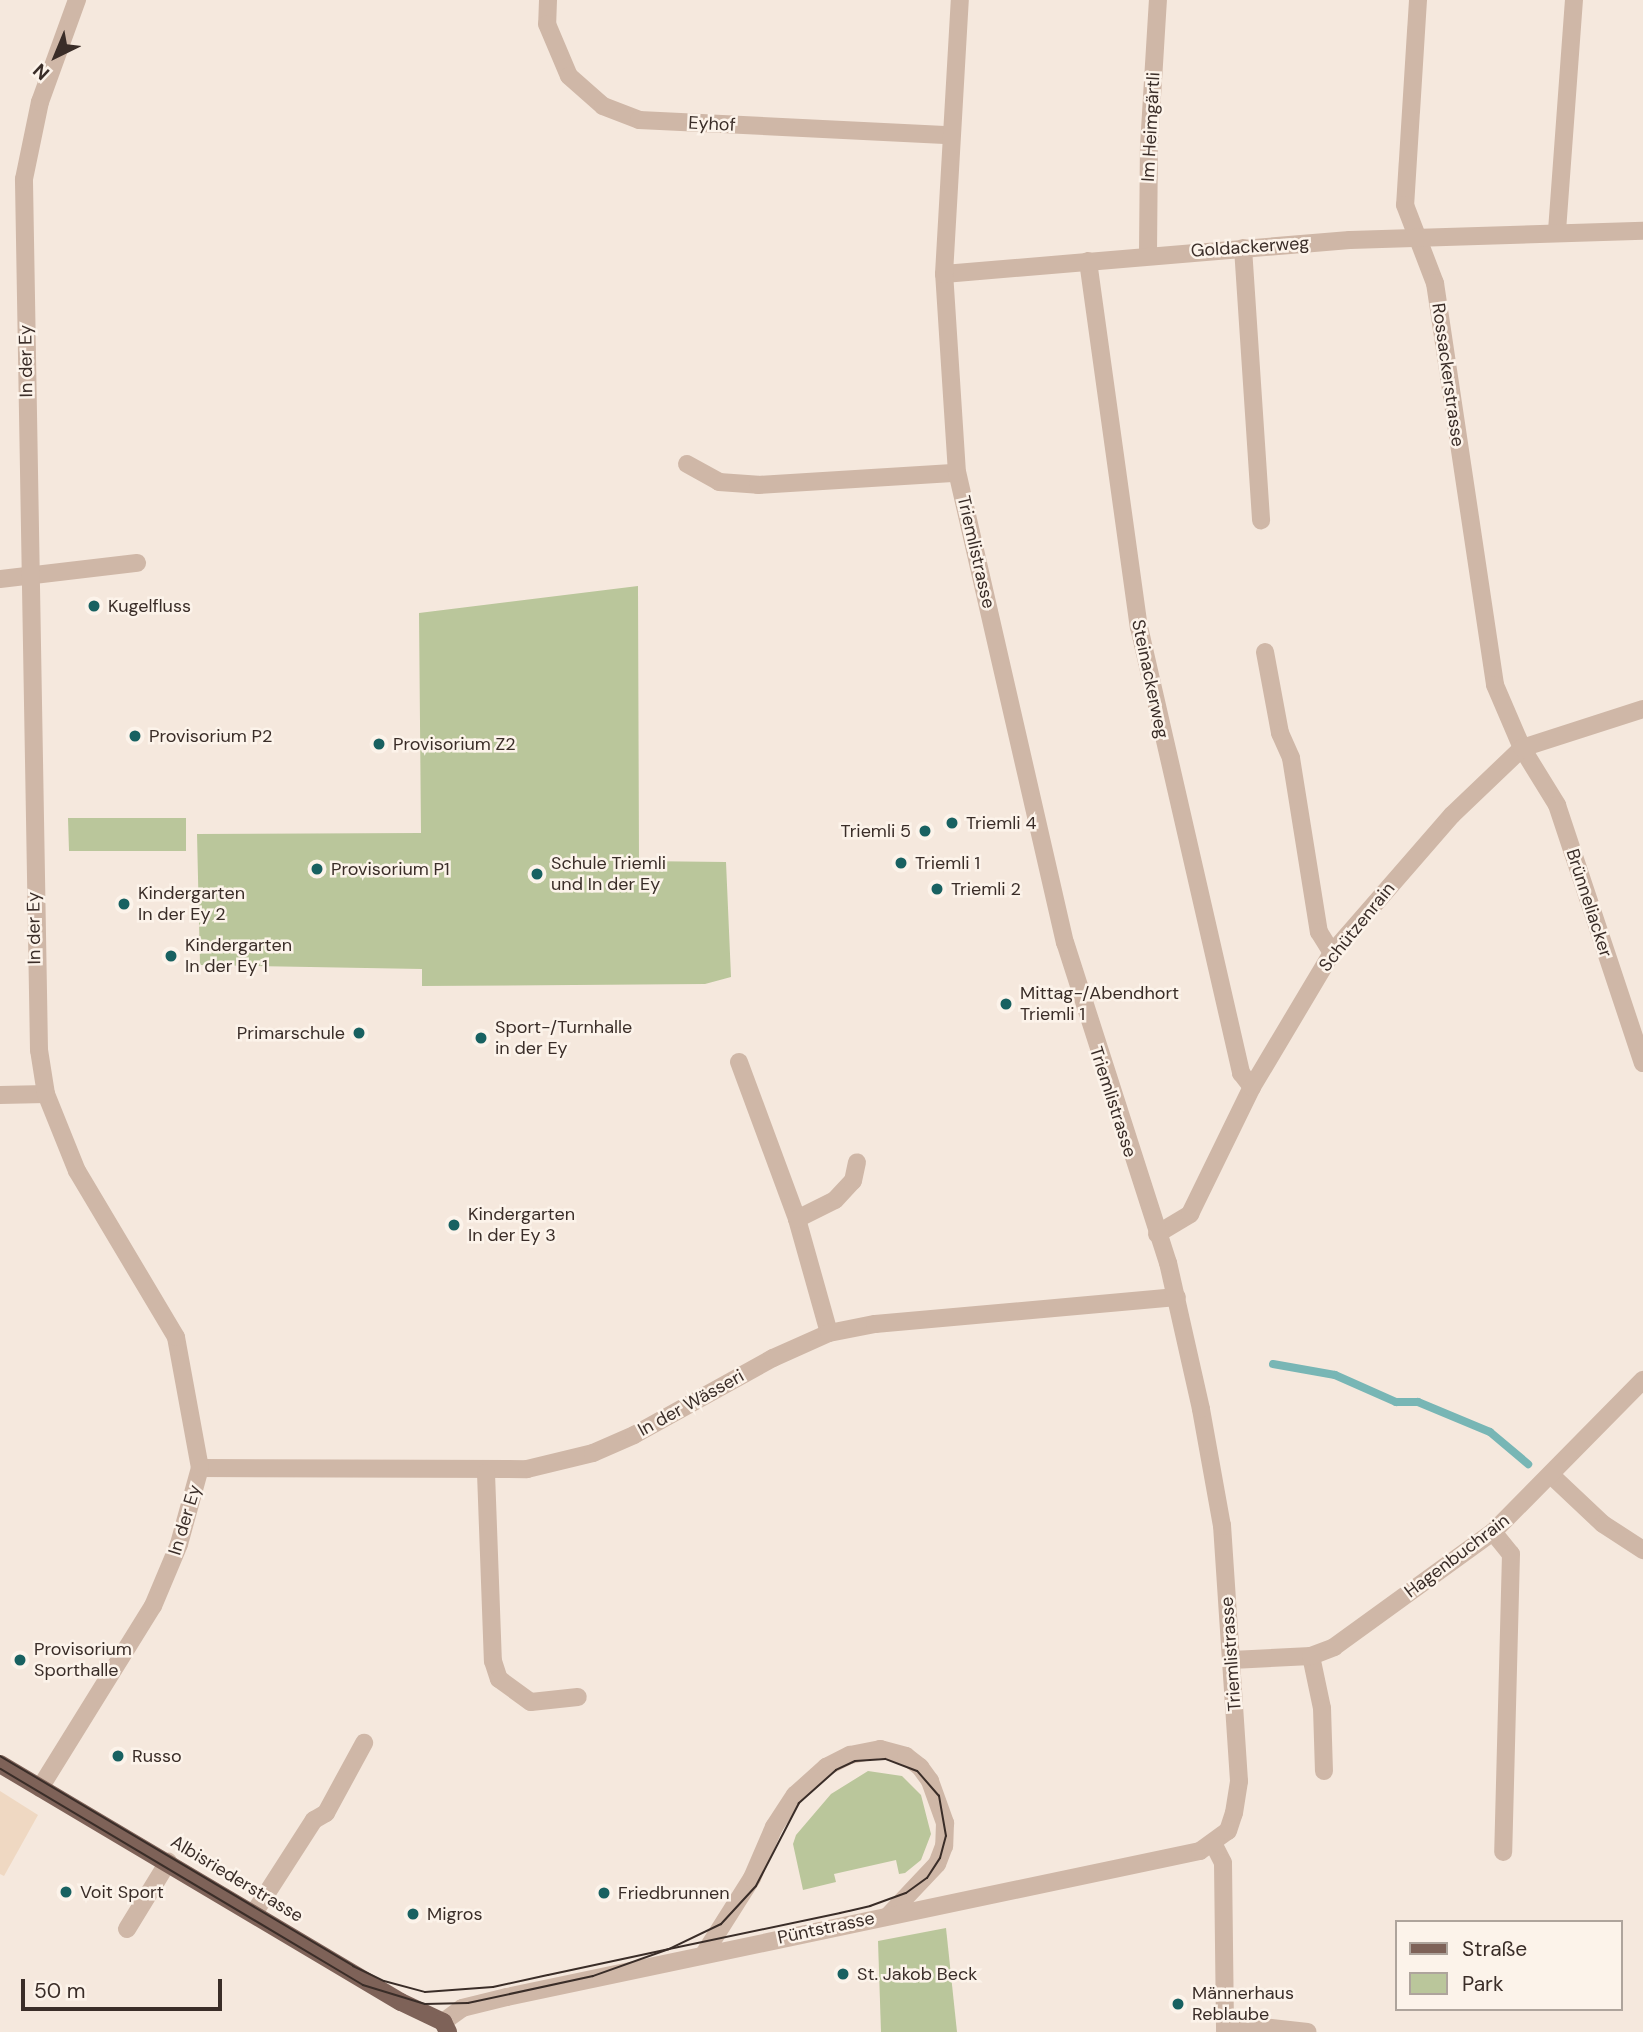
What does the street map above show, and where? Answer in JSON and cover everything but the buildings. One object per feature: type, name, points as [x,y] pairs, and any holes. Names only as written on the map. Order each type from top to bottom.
[{"type":"main road","name":"Albisriederstrasse","points":[[0,1764],[446,2027]]},
{"type":"street","name":"In der Ey","points":[[40,1788],[153,1606],[178,1544],[200,1468],[176,1337],[77,1171],[46,1094],[35,1003],[24,179],[40,102],[77,0]]},
{"type":"street","name":"Eyhof","points":[[548,0],[547,24],[569,76],[603,106],[639,120],[950,135]]},
{"type":"street","name":"Triemlistrasse","points":[[960,0],[950,135],[944,274],[957,473],[1065,943],[1177,1297],[1222,1526],[1240,1781],[1228,1831],[1214,1845]]},
{"type":"street","name":"Im Heimgärtli","points":[[1148,254],[1149,146],[1158,0]]},
{"type":"street","name":"Rossackerstrasse","points":[[1418,0],[1405,205],[1414,237],[1435,283],[1495,685],[1522,748]]},
{"type":"street","points":[[1558,231],[1574,0]]},
{"type":"street","name":"Goldackerweg","points":[[944,274],[1148,254],[1414,237],[1558,231],[1643,231]]},
{"type":"street","points":[[1243,248],[1261,520]]},
{"type":"street","name":"Steinackerweg","points":[[1088,261],[1139,627],[1241,1073],[1252,1087]]},
{"type":"street","points":[[687,464],[719,482],[758,485],[957,473]]},
{"type":"street","points":[[0,579],[137,563]]},
{"type":"street","points":[[1265,652],[1280,733],[1291,758],[1319,932],[1332,953]]},
{"type":"street","name":"Schützenrain","points":[[1157,1234],[1190,1214],[1252,1087],[1332,953],[1452,815],[1522,748],[1643,709]]},
{"type":"street","name":"Brünneliacker","points":[[1522,748],[1557,806],[1643,1063]]},
{"type":"street","points":[[738,1062],[797,1219],[829,1333]]},
{"type":"street","points":[[0,1095],[46,1094]]},
{"type":"street","points":[[797,1219],[835,1200],[853,1181],[857,1162]]},
{"type":"street","name":"In der Wässeri","points":[[200,1468],[486,1473],[527,1469],[593,1453],[829,1333],[875,1324],[1177,1297]]},
{"type":"street","name":"Hagenbuchrain","points":[[1232,1660],[1311,1656],[1334,1647],[1493,1532],[1552,1476],[1643,1380]]},
{"type":"street","points":[[486,1473],[492,1661],[499,1679],[531,1702],[578,1697]]},
{"type":"street","points":[[1552,1476],[1603,1524],[1643,1550]]},
{"type":"street","points":[[1493,1532],[1511,1554],[1503,1852]]},
{"type":"street","points":[[1311,1656],[1322,1708],[1324,1771]]},
{"type":"street","points":[[254,1913],[314,1820],[326,1813],[364,1743]]},
{"type":"street","points":[[704,1954],[752,1878],[774,1826],[795,1795],[826,1768],[850,1755],[880,1749],[906,1756],[920,1767],[930,1781],[945,1823],[944,1846],[937,1864],[888,1916]]},
{"type":"street","points":[[1214,1845],[1223,1863],[1225,2027],[1308,2032]]},
{"type":"street","name":"Püntstrasse","points":[[446,2027],[462,2008],[1214,1845]]},
{"type":"street","points":[[127,1929],[168,1862]]},
{"type":"green space","points":[[638,586],[639,861],[726,862],[731,977],[705,984],[422,986],[422,969],[200,965],[197,834],[421,833],[419,613]]},
{"type":"green space","points":[[68,818],[186,818],[186,851],[69,851]]},
{"type":"green space","points":[[868,1771],[902,1776],[921,1795],[931,1834],[921,1860],[905,1873],[899,1874],[896,1860],[834,1874],[836,1882],[803,1890],[793,1844],[796,1835],[831,1794]]},
{"type":"green space","points":[[946,1928],[957,2032],[881,2032],[878,1941]]},
{"type":"shaded area","points":[[0,1791],[38,1815],[4,1876],[0,1874]]},
{"type":"waterway","points":[[1273,1364],[1335,1375],[1396,1402],[1418,1402],[1490,1432],[1528,1464]]},
{"type":"tram line","points":[[0,1756],[353,1966],[384,1981],[425,1992],[493,1987],[669,1949],[840,1913],[870,1906],[906,1893],[927,1878],[940,1858],[946,1836],[939,1796],[917,1771],[885,1759],[855,1761],[836,1770],[799,1803],[756,1886],[721,1924],[669,1949],[593,1976],[468,2003],[425,2004],[363,1985],[0,1769]]},
{"type":"place","name":"Kugelfluss","points":[[94,606]]},
{"type":"place","name":"Provisorium P2","points":[[135,736]]},
{"type":"place","name":"Provisorium Z2","points":[[379,744]]},
{"type":"place","name":"Triemli 4","points":[[952,823]]},
{"type":"place","name":"Triemli 5","points":[[925,831]]},
{"type":"place","name":"Triemli 1","points":[[901,863]]},
{"type":"place","name":"Provisorium P1","points":[[317,869]]},
{"type":"place","name":"Schule Triemli und In der Ey","points":[[537,874]]},
{"type":"place","name":"Triemli 2","points":[[937,889]]},
{"type":"place","name":"Kindergarten In der Ey 2","points":[[124,904]]},
{"type":"place","name":"Kindergarten In der Ey 1","points":[[171,956]]},
{"type":"place","name":"Mittag-/Abendhort Triemli 1","points":[[1006,1004]]},
{"type":"place","name":"Primarschule","points":[[359,1033]]},
{"type":"place","name":"Sport-/Turnhalle in der Ey","points":[[481,1038]]},
{"type":"place","name":"Kindergarten In der Ey 3","points":[[454,1225]]},
{"type":"place","name":"Provisorium Sporthalle","points":[[20,1660]]},
{"type":"place","name":"Russo","points":[[118,1756]]},
{"type":"place","name":"Voit Sport","points":[[66,1892]]},
{"type":"place","name":"Friedbrunnen","points":[[604,1893]]},
{"type":"place","name":"Migros","points":[[413,1914]]},
{"type":"place","name":"St. Jakob Beck","points":[[843,1974]]},
{"type":"place","name":"Männerhaus Reblaube","points":[[1178,2004]]}]
